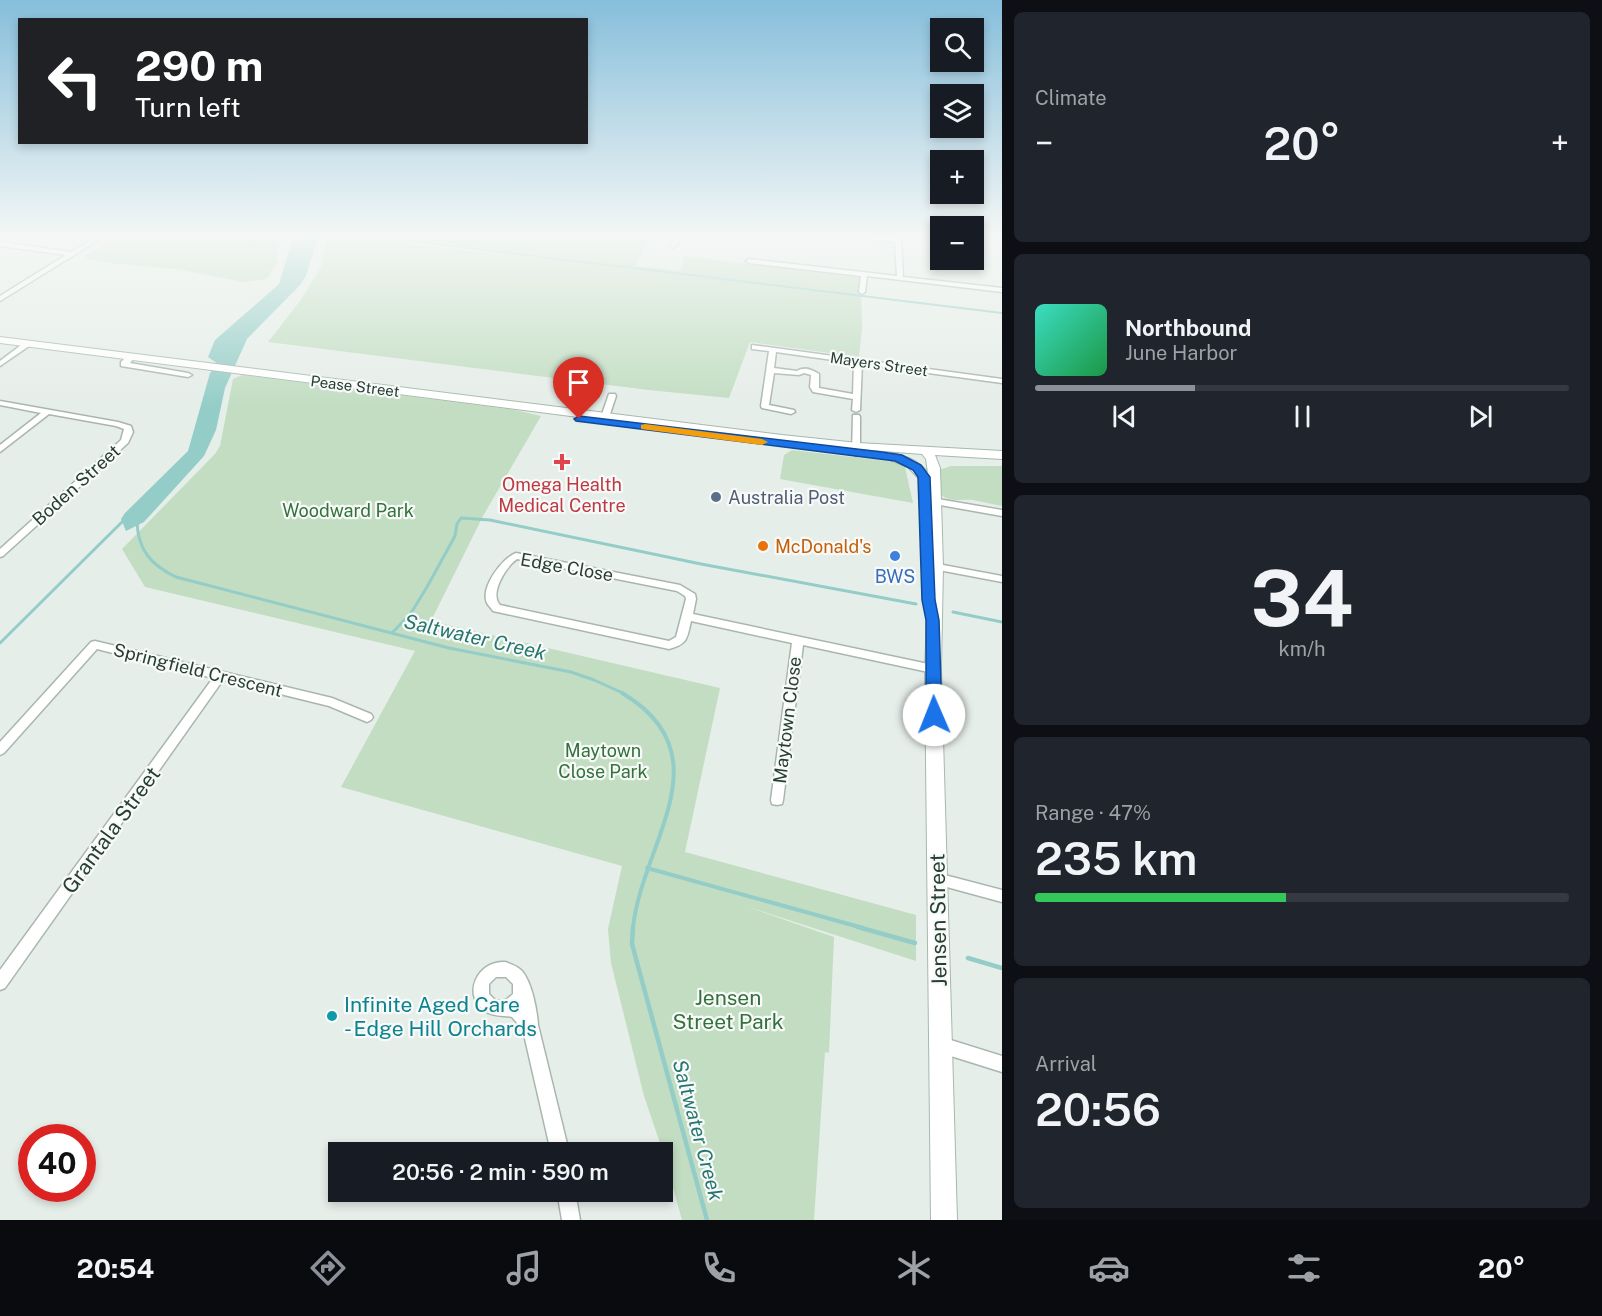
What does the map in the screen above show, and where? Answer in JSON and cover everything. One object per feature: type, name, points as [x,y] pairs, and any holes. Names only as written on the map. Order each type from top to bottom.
[{"type":"street","points":[[0,299],[4,294]]},
{"type":"street","name":"Pease Street","points":[[0,342],[605,417],[856,450],[928,462]]},
{"type":"street","points":[[0,364],[26,345]]},
{"type":"street","name":"Mayers Street","points":[[755,348],[1002,381]]},
{"type":"street","points":[[773,350],[765,406],[791,412]]},
{"type":"street","name":"Pease Street","points":[[130,358],[124,364],[188,375]]},
{"type":"street","points":[[856,450],[858,361]]},
{"type":"street","points":[[770,369],[799,373],[803,370],[812,372],[815,374],[814,387],[816,390],[856,397]]},
{"type":"street","points":[[605,417],[612,396]]},
{"type":"street","name":"Boden Street","points":[[0,403],[118,424],[128,428],[129,435],[0,554]]},
{"type":"street","name":"Pease Street","points":[[505,405],[579,419],[856,450],[928,462]]},
{"type":"street","points":[[0,449],[48,411]]},
{"type":"street","points":[[882,455],[908,462],[917,468],[928,462],[1000,458]]},
{"type":"street","name":"Jensen Street","points":[[928,462],[932,566],[944,1220]]},
{"type":"street","points":[[930,501],[1002,513]]},
{"type":"street","name":"Edge Close","points":[[523,556],[680,588],[690,594],[692,599],[689,617],[681,639],[677,644],[669,645],[497,608],[490,597],[505,562],[509,558],[523,556]]},
{"type":"street","points":[[932,566],[1002,579]]},
{"type":"street","points":[[689,617],[933,669]]},
{"type":"street","name":"Maytown Close","points":[[777,800],[798,640]]},
{"type":"street","name":"Springfield Crescent","points":[[0,750],[95,645],[333,702],[367,717]]},
{"type":"street","name":"Grantala Street","points":[[0,983],[221,675]]},
{"type":"street","points":[[938,879],[1002,896]]},
{"type":"street","points":[[530,1026],[517,1011],[495,1008],[487,1002],[481,990],[483,980],[490,972],[504,969],[515,974],[521,984],[528,1006],[530,1026],[558,1142]]},
{"type":"street","points":[[506,1008],[518,1001],[521,984]]},
{"type":"street","points":[[941,1045],[1002,1064]]},
{"type":"street","points":[[568,1202],[571,1220]]},
{"type":"green space","points":[[304,294],[861,294],[862,329],[859,357],[750,342],[729,398],[648,390],[268,342]]},
{"type":"green space","points":[[242,375],[515,410],[541,416],[483,516],[431,621],[720,688],[685,852],[916,915],[916,961],[745,906],[834,937],[829,1053],[825,1052],[814,1220],[682,1220],[673,1188],[673,1142],[660,1142],[644,1096],[611,963],[608,929],[622,866],[341,787],[415,651],[145,587],[122,549],[215,454],[220,446],[233,379]]},
{"type":"green space","points":[[792,450],[904,463],[913,503],[780,479],[784,455]]},
{"type":"green space","points":[[951,466],[1002,466],[1002,506],[973,500],[951,500],[940,494],[939,470]]},
{"type":"water","points":[[268,294],[291,294],[247,339],[225,388],[216,430],[204,456],[144,522],[126,531],[121,519],[125,513],[188,451],[210,373],[218,364],[208,357],[215,340]]},
{"type":"waterway","points":[[846,294],[1002,313]]},
{"type":"waterway","points":[[393,632],[411,613],[427,587],[455,536],[457,524],[461,518],[490,520],[701,564],[916,604]]},
{"type":"waterway","points":[[0,643],[124,520]]},
{"type":"waterway","name":"Saltwater Creek","points":[[137,522],[143,549],[153,562],[176,577],[449,648],[571,672],[625,694]]},
{"type":"waterway","points":[[953,612],[1002,622]]},
{"type":"waterway","name":"Saltwater Creek","points":[[622,693],[653,717],[669,744],[674,772],[670,802],[648,868]]},
{"type":"waterway","name":"Saltwater Creek","points":[[633,928],[639,896],[648,868]]},
{"type":"waterway","points":[[648,868],[863,928]]},
{"type":"waterway","name":"Saltwater Creek","points":[[633,927],[632,944],[707,1220]]},
{"type":"waterway","points":[[858,927],[915,943]]},
{"type":"waterway","points":[[968,958],[1002,968]]},
{"type":"slow traffic","points":[[645,427],[762,442]]},
{"type":"place","name":"Omega Health Medical Centre","points":[[562,462]]},
{"type":"place","name":"Australia Post","points":[[716,497]]},
{"type":"place","name":"McDonald's","points":[[763,546]]},
{"type":"place","name":"BWS","points":[[895,556]]},
{"type":"place","name":"Infinite Aged Care - Edge Hill Orchards","points":[[332,1016]]},
{"type":"route","points":[[579,419],[882,455],[898,458],[917,468],[924,477],[926,500],[929,600],[933,620],[934,715]]},
{"type":"park label","name":"Woodward Park","points":[[348,510]]},
{"type":"park label","name":"Maytown Close Park","points":[[603,760]]},
{"type":"park label","name":"Jensen Street Park","points":[[728,1009]]}]
